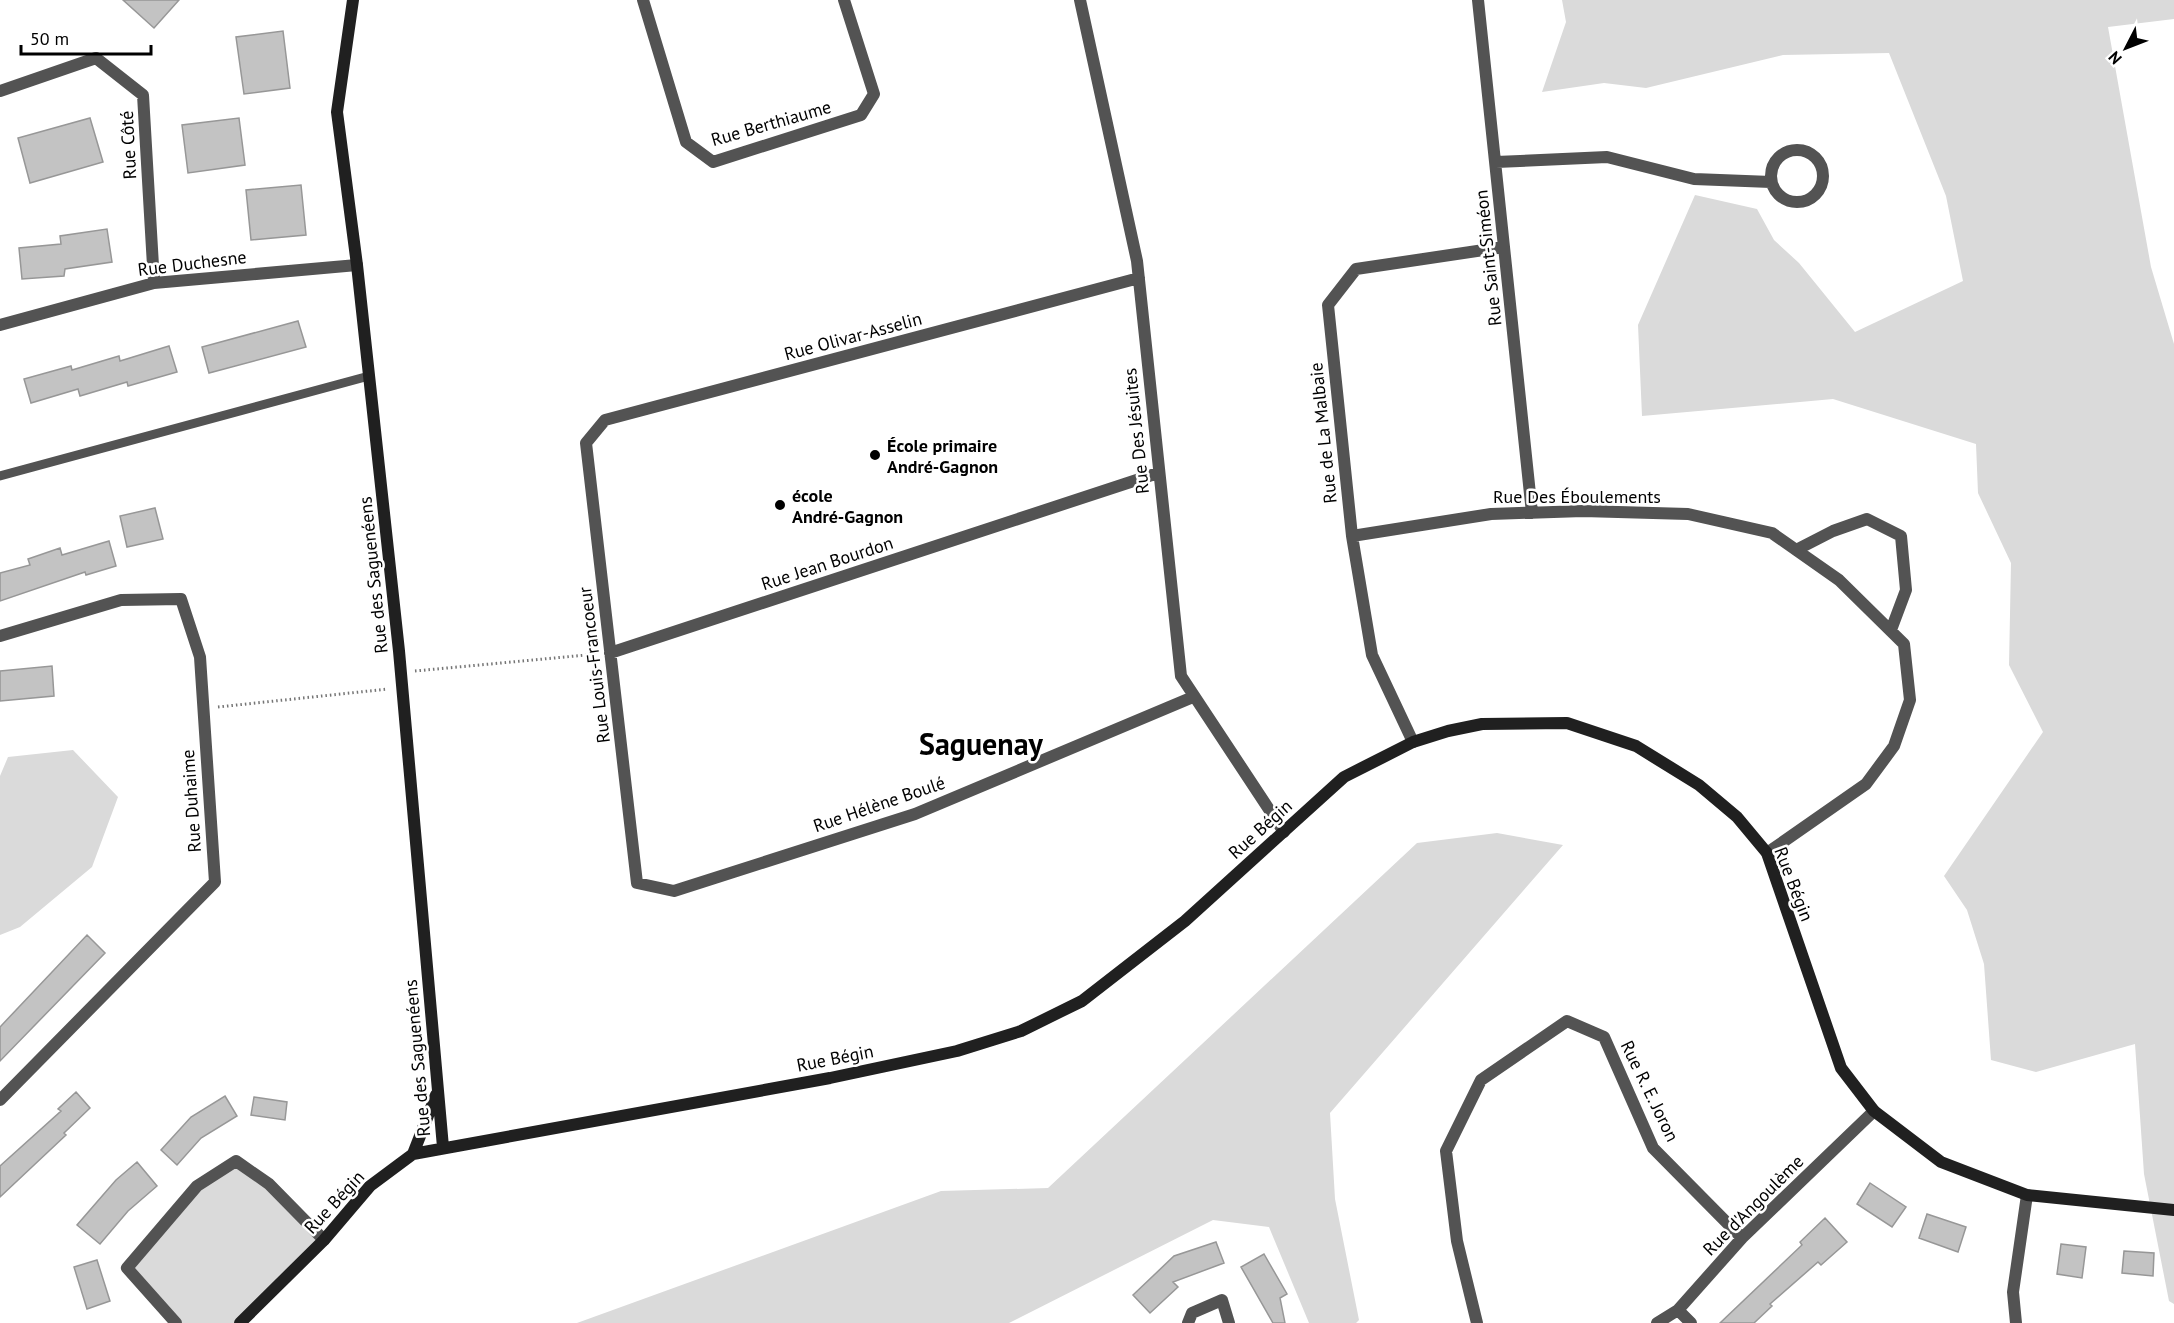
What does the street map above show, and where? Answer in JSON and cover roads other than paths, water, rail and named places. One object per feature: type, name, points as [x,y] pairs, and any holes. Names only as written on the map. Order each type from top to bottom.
[{"type":"street","name":"Rue des Saguenéens","points":[[353,0],[337,112],[357,265],[401,672],[443,1147]]},
{"type":"street","name":"Rue Berthiaume","points":[[643,0],[686,142],[713,162],[861,115],[873,94],[844,0]]},
{"type":"street","name":"Rue Des Jésuites","points":[[1080,0],[1139,278],[1181,676],[1284,832]]},
{"type":"street","name":"Rue Saint-Siméon","points":[[1478,0],[1532,513]]},
{"type":"street","name":"Rue Côté","points":[[0,92],[96,58],[143,95],[154,282]]},
{"type":"street","points":[[1792,150],[1809,153],[1821,165],[1822,182],[1813,197],[1797,203],[1780,197],[1771,182],[1773,165],[1784,153],[1792,150]]},
{"type":"street","points":[[1496,162],[1607,157],[1694,179],[1771,182]]},
{"type":"street","name":"Rue de La Malbaie","points":[[1413,742],[1372,654],[1352,536],[1328,305],[1356,268],[1504,247]]},
{"type":"street","name":"Rue Duchesne","points":[[0,326],[154,282],[357,265]]},
{"type":"street","name":"Rue Olivar-Asselin","points":[[586,443],[605,420],[1139,278]]},
{"type":"street","name":"Rue Louis-Francoeur","points":[[586,443],[637,883]]},
{"type":"street","name":"Rue Jean Bourdon","points":[[610,653],[1158,473]]},
{"type":"street","name":"Rue Des Éboulements","points":[[1352,536],[1491,514],[1688,514],[1772,533],[1839,580],[1904,644],[1910,700],[1894,746],[1866,784],[1767,853]]},
{"type":"street","points":[[1796,550],[1833,531],[1867,519],[1901,536],[1906,590],[1891,630]]},
{"type":"street","name":"Rue Duhaime","points":[[0,636],[121,600],[181,599],[200,657],[215,882],[0,1100]]},
{"type":"street","name":"Rue Hélène Boulé","points":[[637,883],[674,891],[915,814],[1193,697]]},
{"type":"street","name":"Rue Bégin","points":[[240,1323],[324,1240],[370,1186],[413,1154],[830,1078],[957,1051],[1021,1031],[1082,1001],[1185,921],[1344,777],[1413,742],[1482,724],[1567,723],[1636,746],[1699,785],[1737,817],[1767,853],[1841,1068],[1874,1111],[1941,1162],[2027,1195],[2174,1210]]},
{"type":"street","name":"Rue R. E. Joron","points":[[1477,1323],[1457,1241],[1446,1151],[1480,1080],[1567,1021],[1604,1037],[1653,1148],[1742,1238]]},
{"type":"street","points":[[413,1154],[438,1088]]},
{"type":"street","name":"Rue d'Angoulème","points":[[1658,1323],[1678,1310],[1742,1238],[1874,1111]]},
{"type":"street","points":[[176,1323],[127,1268],[197,1186],[236,1161],[269,1184],[324,1240]]},
{"type":"street","points":[[2016,1323],[2013,1292],[2027,1195]]},
{"type":"street","points":[[1188,1323],[1192,1313],[1222,1300],[1229,1323]]},
{"type":"street","points":[[1678,1310],[1691,1323]]},
{"type":"lane","points":[[0,476],[369,375]]},
{"type":"place","name":"École primaire André-Gagnon","points":[[875,455]]},
{"type":"place","name":"école André-Gagnon","points":[[780,505]]},
{"type":"district","name":"Saguenay","points":[[981,743]]}]
